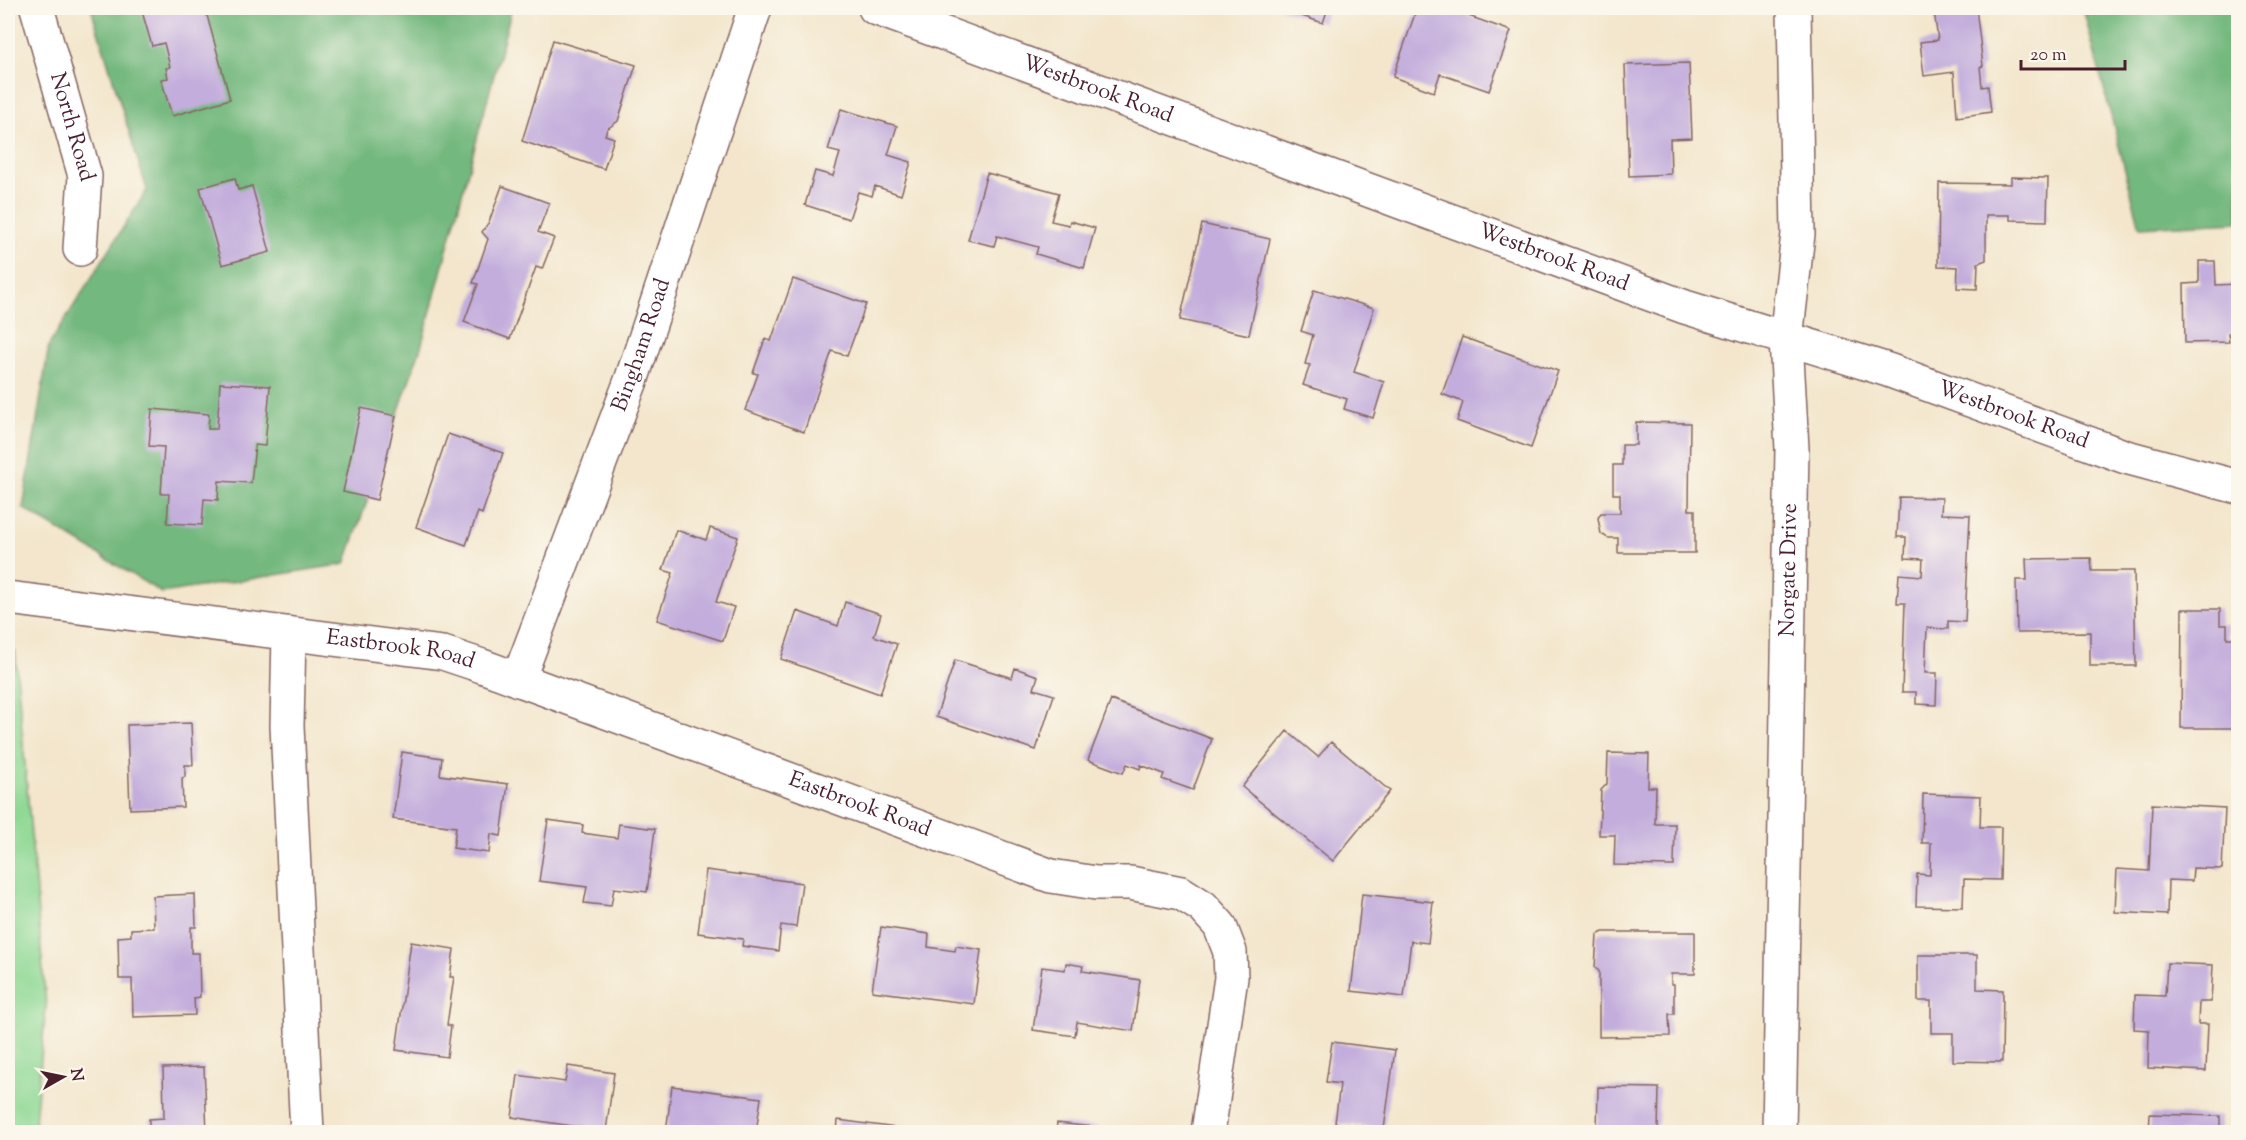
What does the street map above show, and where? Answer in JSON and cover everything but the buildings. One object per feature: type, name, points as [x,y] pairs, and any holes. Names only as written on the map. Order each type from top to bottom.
[{"type":"street","name":"North Road","points":[[38,8],[85,176],[80,249]]},
{"type":"street","name":"Bingham Road","points":[[518,680],[632,378],[755,8]]},
{"type":"street","name":"Westbrook Road","points":[[875,8],[1685,307],[1888,370],[2126,457],[2238,487]]},
{"type":"street","name":"Norgate Drive","points":[[1779,1132],[1792,449],[1786,339],[1798,234],[1794,8]]},
{"type":"street","name":"Eastbrook Road","points":[[8,598],[443,653],[1050,876],[1096,883],[1130,883],[1181,893],[1203,907],[1220,926],[1230,952],[1231,978],[1208,1132]]},
{"type":"street","points":[[289,634],[287,726],[307,1132]]},
{"type":"green space","points":[[91,8],[512,8],[421,347],[345,564],[162,593],[23,508],[49,345],[147,190]]},
{"type":"green space","points":[[2083,8],[2238,8],[2238,222],[2140,227]]},
{"type":"green space","points":[[8,647],[15,651],[46,1006],[34,1132],[8,1132]]}]
